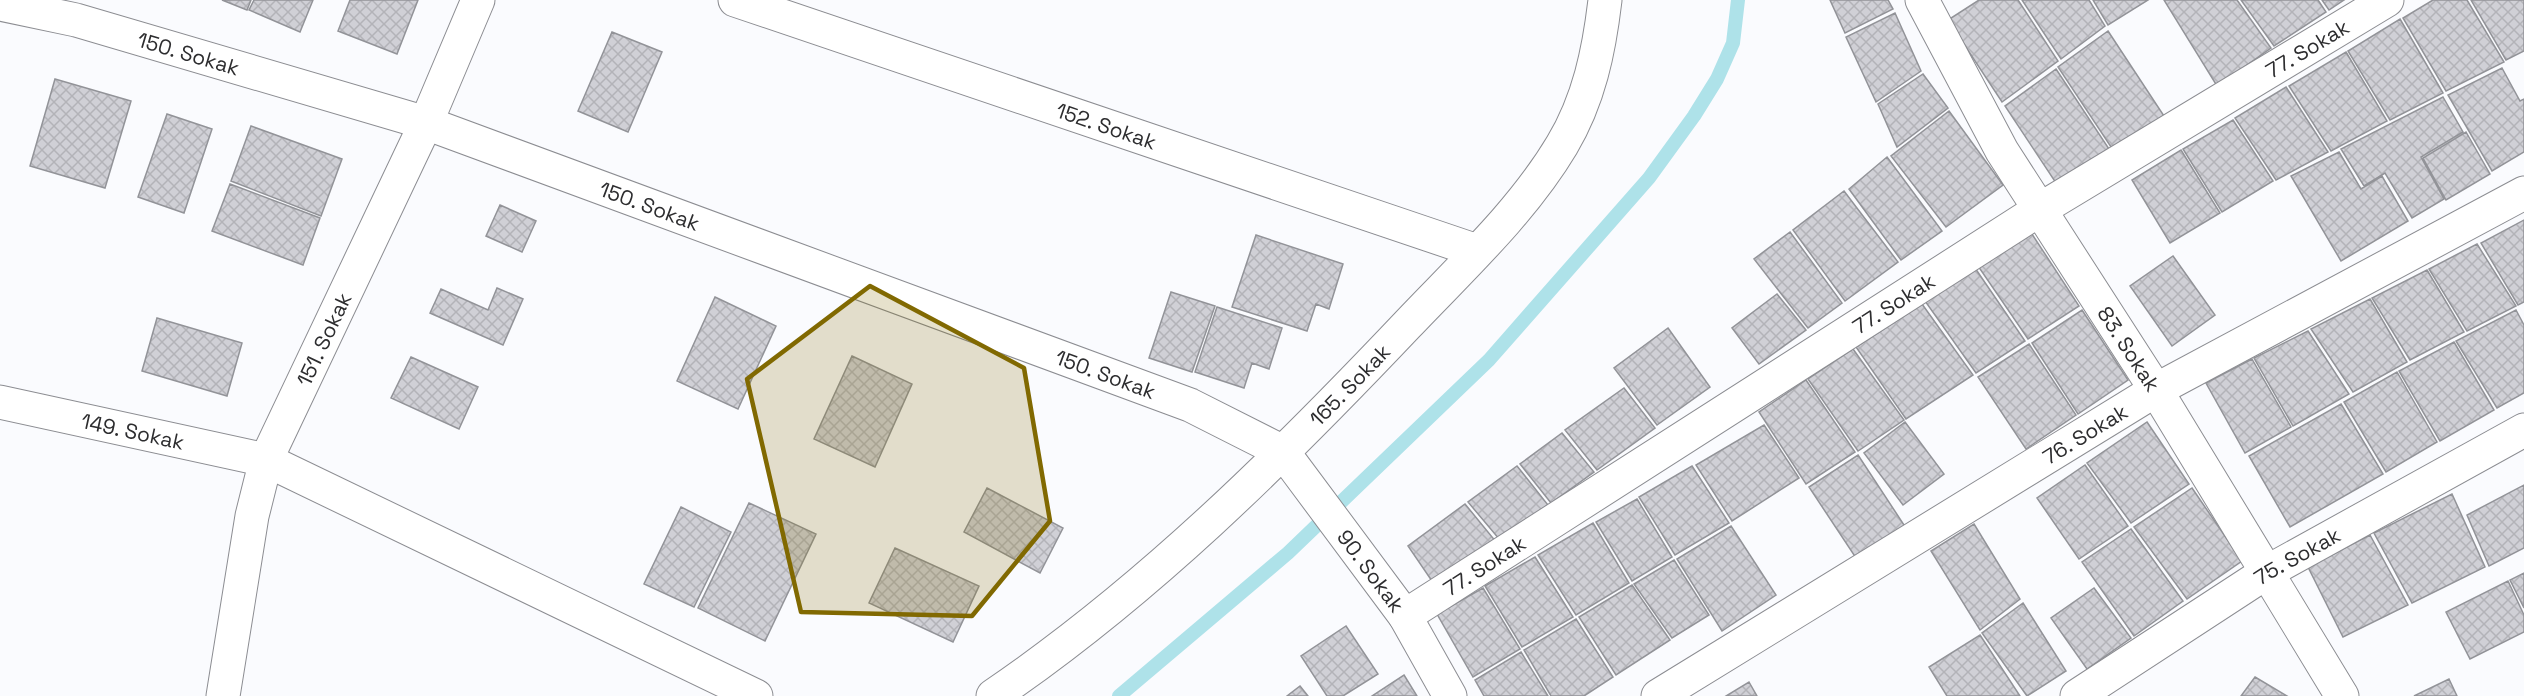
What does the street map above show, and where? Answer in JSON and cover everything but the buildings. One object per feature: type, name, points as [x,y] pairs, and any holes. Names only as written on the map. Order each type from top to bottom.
[{"type":"street","name":"151. Sokak","points":[[223,696],[252,516],[266,460],[426,123],[478,0]]},
{"type":"street","name":"152. Sokak","points":[[735,0],[1477,251]]},
{"type":"street","name":"165. Sokak","points":[[993,696],[1045,661],[1127,597],[1283,452],[1477,251],[1532,189],[1563,144],[1586,94],[1600,45],[1605,0]]},
{"type":"street","name":"77. Sokak","points":[[1405,616],[2039,210],[2387,0]]},
{"type":"street","name":"83. Sokak","points":[[1927,2],[2002,151],[2156,390],[2342,696]]},
{"type":"street","name":"150. Sokak","points":[[0,4],[76,20],[426,123],[1190,405],[1283,452]]},
{"type":"street","name":"76. Sokak","points":[[1658,696],[2156,390],[2524,193]]},
{"type":"street","name":"149. Sokak","points":[[0,402],[266,460],[756,696]]},
{"type":"street","name":"75. Sokak","points":[[2093,692],[2267,572],[2524,430]]},
{"type":"street","name":"90. Sokak","points":[[1283,452],[1405,616],[1450,696]]},
{"type":"highlighted area","points":[[870,286],[1024,368],[1050,521],[972,616],[801,612],[747,379]]},
{"type":"waterway","points":[[1119,696],[1288,553],[1489,360],[1649,178],[1694,116],[1717,79],[1733,43],[1738,0]]}]
